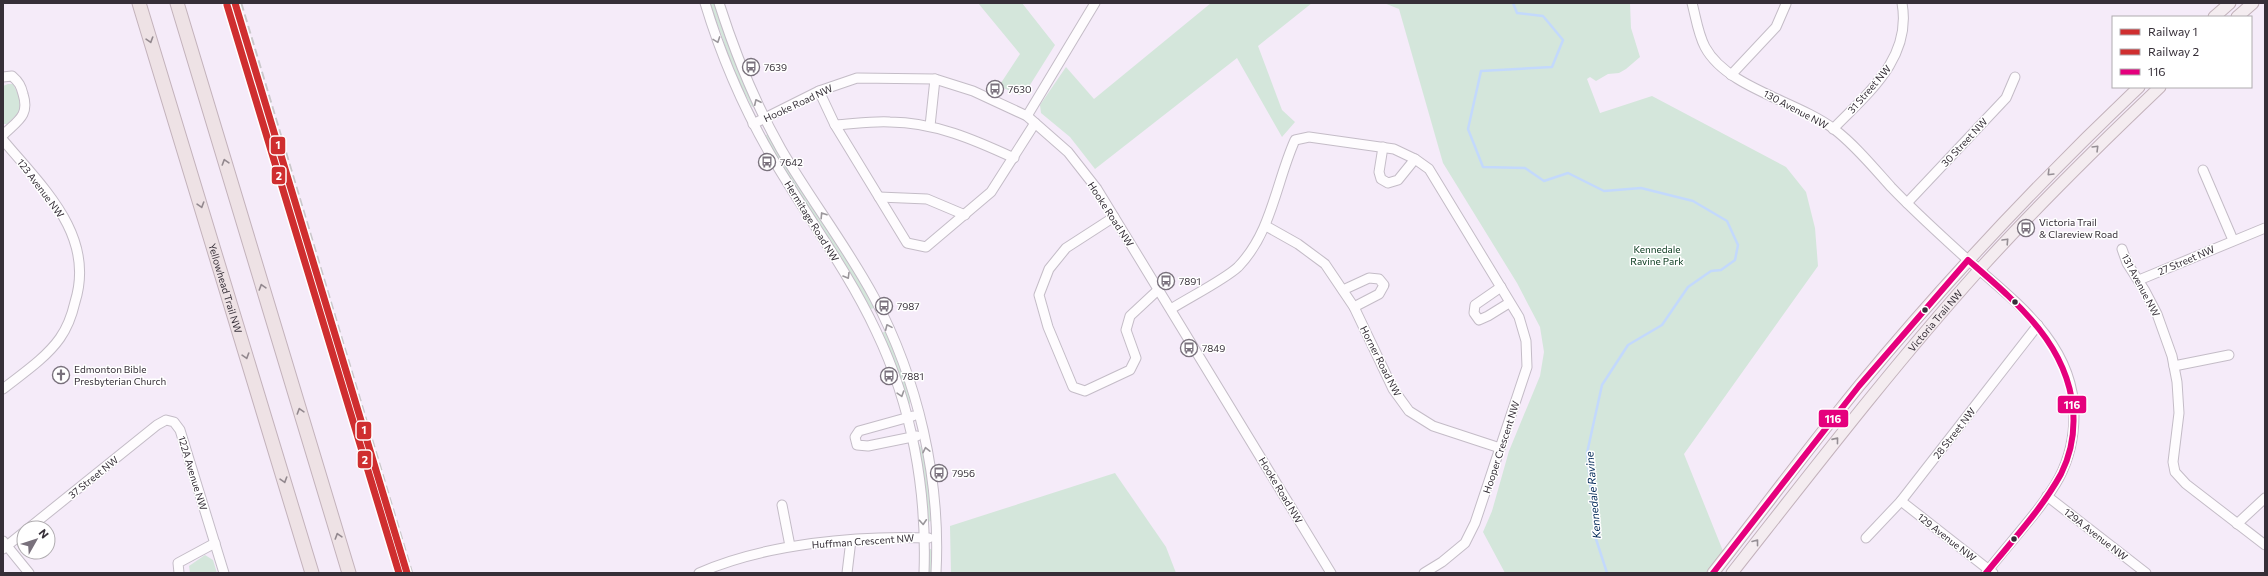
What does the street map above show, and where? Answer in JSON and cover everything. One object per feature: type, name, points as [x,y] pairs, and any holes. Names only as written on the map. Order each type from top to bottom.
[{"type":"highway","name":"Yellowhead Trail NW","points":[[139,3],[312,573]]},
{"type":"highway","points":[[177,3],[349,573]]},
{"type":"main road","points":[[2215,16],[2230,3]]},
{"type":"main road","points":[[2238,16],[2253,3]]},
{"type":"main road","name":"Victoria Trail NW","points":[[1714,572],[1858,386],[1968,260],[2039,184],[2137,88]]},
{"type":"main road","name":"Victoria Trail NW","points":[[1732,573],[1872,396],[1979,270],[2050,195],[2159,88]]},
{"type":"street","name":"Hermitage Road NW","points":[[705,3],[728,69],[753,124],[859,297],[884,349],[908,418],[912,437],[921,489],[924,538],[924,573]]},
{"type":"street","name":"Hermitage Road NW","points":[[719,3],[738,58],[765,118],[781,149],[874,297],[904,364],[931,471],[936,538],[936,573]]},
{"type":"street","points":[[1027,116],[1095,3]]},
{"type":"street","name":"130 Avenue NW","points":[[1692,3],[1704,46],[1715,62],[1731,75],[1798,108],[1833,129],[1907,203],[2038,325],[2053,344],[2064,365],[2072,388],[2074,411],[2073,434],[2068,457],[2059,478],[2047,496],[1989,572]]},
{"type":"street","name":"31 Street NW","points":[[1833,129],[1881,79],[1891,65],[1900,46],[1904,22],[1902,3]]},
{"type":"street","points":[[1731,75],[1776,27],[1786,4]]},
{"type":"street","points":[[3,77],[12,76],[20,82],[27,106],[24,114],[3,135]]},
{"type":"street","name":"30 Street NW","points":[[1907,203],[2006,98],[2015,77]]},
{"type":"street","name":"Hooke Road NW","points":[[753,124],[819,91],[857,78],[936,79],[972,91],[1027,116],[1035,122],[1068,152],[1096,189],[1171,309],[1331,573]]},
{"type":"street","points":[[930,126],[936,79]]},
{"type":"street","points":[[819,91],[835,125],[907,243],[926,247],[991,192],[1014,158],[1035,122]]},
{"type":"street","points":[[835,125],[891,122],[930,126],[975,140],[1014,158]]},
{"type":"street","name":"Hooper Crescent NW","points":[[1171,309],[1237,267],[1266,226],[1295,140],[1309,137],[1394,149],[1415,159],[1429,169],[1501,287],[1509,303],[1519,317],[1526,341],[1527,367],[1475,523],[1465,543],[1442,562],[1424,573]]},
{"type":"street","name":"123 Avenue NW","points":[[3,140],[62,212],[75,240],[81,263],[79,290],[72,315],[60,339],[44,355],[3,389]]},
{"type":"street","points":[[1383,147],[1379,172],[1381,179],[1388,183],[1398,180],[1415,159]]},
{"type":"street","points":[[2203,170],[2234,240]]},
{"type":"street","points":[[879,197],[927,199],[965,215]]},
{"type":"street","points":[[1114,217],[1066,248],[1050,269],[1039,295],[1048,326],[1073,387],[1085,390],[1130,370],[1136,358],[1126,330],[1130,316],[1158,289]]},
{"type":"street","name":"Horner Road NW","points":[[1266,226],[1298,244],[1325,264],[1344,290],[1354,307],[1393,389],[1409,411],[1433,426],[1500,448]]},
{"type":"street","name":"27 Street NW","points":[[2139,280],[2265,228]]},
{"type":"street","name":"131 Avenue NW","points":[[2122,249],[2127,263],[2139,280],[2160,321],[2174,366],[2179,413],[2173,462],[2175,472],[2186,484],[2265,545]]},
{"type":"street","points":[[1344,290],[1369,278],[1379,279],[1384,286],[1379,294],[1354,307]]},
{"type":"street","points":[[1501,287],[1475,305],[1474,313],[1479,320],[1509,303]]},
{"type":"street","name":"28 Street NW","points":[[1866,538],[1901,501],[2038,325]]},
{"type":"street","points":[[2174,366],[2229,355]]},
{"type":"street","points":[[918,415],[859,430],[855,438],[857,445],[868,446],[923,435]]},
{"type":"street","name":"122A Avenue NW","points":[[157,425],[166,420],[174,422],[180,430],[224,573]]},
{"type":"street","name":"37 Street NW","points":[[39,520],[157,425]]},
{"type":"street","name":"129A Avenue NW","points":[[2047,496],[2146,573]]},
{"type":"street","points":[[2237,524],[2265,498]]},
{"type":"street","name":"129 Avenue NW","points":[[1901,501],[1989,572]]},
{"type":"street","points":[[782,505],[790,546]]},
{"type":"street","points":[[16,537],[4,545],[29,573]]},
{"type":"street","name":"Huffman Crescent NW","points":[[699,573],[723,564],[790,546],[851,540],[936,538]]},
{"type":"street","points":[[847,573],[851,540]]},
{"type":"street","points":[[179,573],[178,563],[216,543]]},
{"type":"green space","points":[[710,3],[715,3],[755,106],[752,107],[737,79]]},
{"type":"green space","points":[[978,3],[1022,3],[1055,45],[1025,93],[1020,95],[999,86],[1020,54]]},
{"type":"green space","points":[[1211,3],[1312,3],[1258,46],[1282,110],[1295,122],[1282,137],[1237,58],[1095,169],[1070,137],[1041,113],[1040,105],[1066,67],[1094,99]]},
{"type":"green space","name":"Kennedale Ravine Park","points":[[1384,3],[1630,3],[1631,28],[1640,57],[1619,73],[1608,74],[1596,81],[1590,77],[1587,79],[1600,113],[1652,96],[1786,167],[1806,192],[1815,228],[1818,266],[1684,454],[1723,551],[1706,573],[1505,573],[1483,532],[1492,511],[1509,451],[1540,376],[1544,352],[1540,327],[1517,283],[1443,163],[1399,9]]},
{"type":"green space","points":[[13,84],[23,104],[22,110],[7,124],[3,124],[3,86]]},
{"type":"green space","points":[[769,134],[865,290],[874,308],[871,309],[836,251],[776,158],[768,143],[766,135]]},
{"type":"green space","points":[[886,331],[910,395],[910,404],[908,405],[882,333]]},
{"type":"green space","points":[[919,444],[924,452],[932,515],[931,521],[928,522]]},
{"type":"green space","points":[[1115,473],[1166,547],[1176,573],[951,573],[950,526]]},
{"type":"green space","points":[[929,549],[931,549],[933,556],[933,573],[928,573]]},
{"type":"green space","points":[[205,555],[213,560],[217,573],[190,573],[189,566]]},
{"type":"waterway","name":"Kennedale Ravine","points":[[1513,3],[1517,13],[1543,16],[1563,40],[1552,67],[1481,71],[1468,129],[1483,167],[1525,168],[1544,181],[1568,173],[1604,191],[1641,188],[1693,201],[1727,221],[1738,245],[1735,260],[1721,270],[1711,271],[1688,287],[1662,325],[1628,345],[1602,385],[1587,453],[1596,539],[1607,573]]},
{"type":"railway","points":[[241,3],[412,573]]},
{"type":"rail line","name":"1","points":[[235,3],[407,573]]},
{"type":"rail line","name":"2","points":[[227,5],[399,573]]},
{"type":"transit line","name":"116","points":[[1713,573],[1859,386],[1968,260],[2020,308],[2036,325],[2050,344],[2061,364],[2069,385],[2073,409],[2072,442],[2061,474],[2035,513],[1986,573]]},
{"type":"place","name":"7639","points":[[751,67]]},
{"type":"place","name":"7630","points":[[995,89]]},
{"type":"place","name":"7642","points":[[767,162]]},
{"type":"place","name":"Victoria Trail & Clareview Road","points":[[2026,228]]},
{"type":"place","name":"7891","points":[[1166,281]]},
{"type":"place","name":"7987","points":[[884,306]]},
{"type":"place","name":"7849","points":[[1189,348]]},
{"type":"place","name":"Edmonton Bible Presbyterian Church","points":[[61,375]]},
{"type":"place","name":"7881","points":[[889,376]]},
{"type":"place","name":"7956","points":[[939,473]]}]
